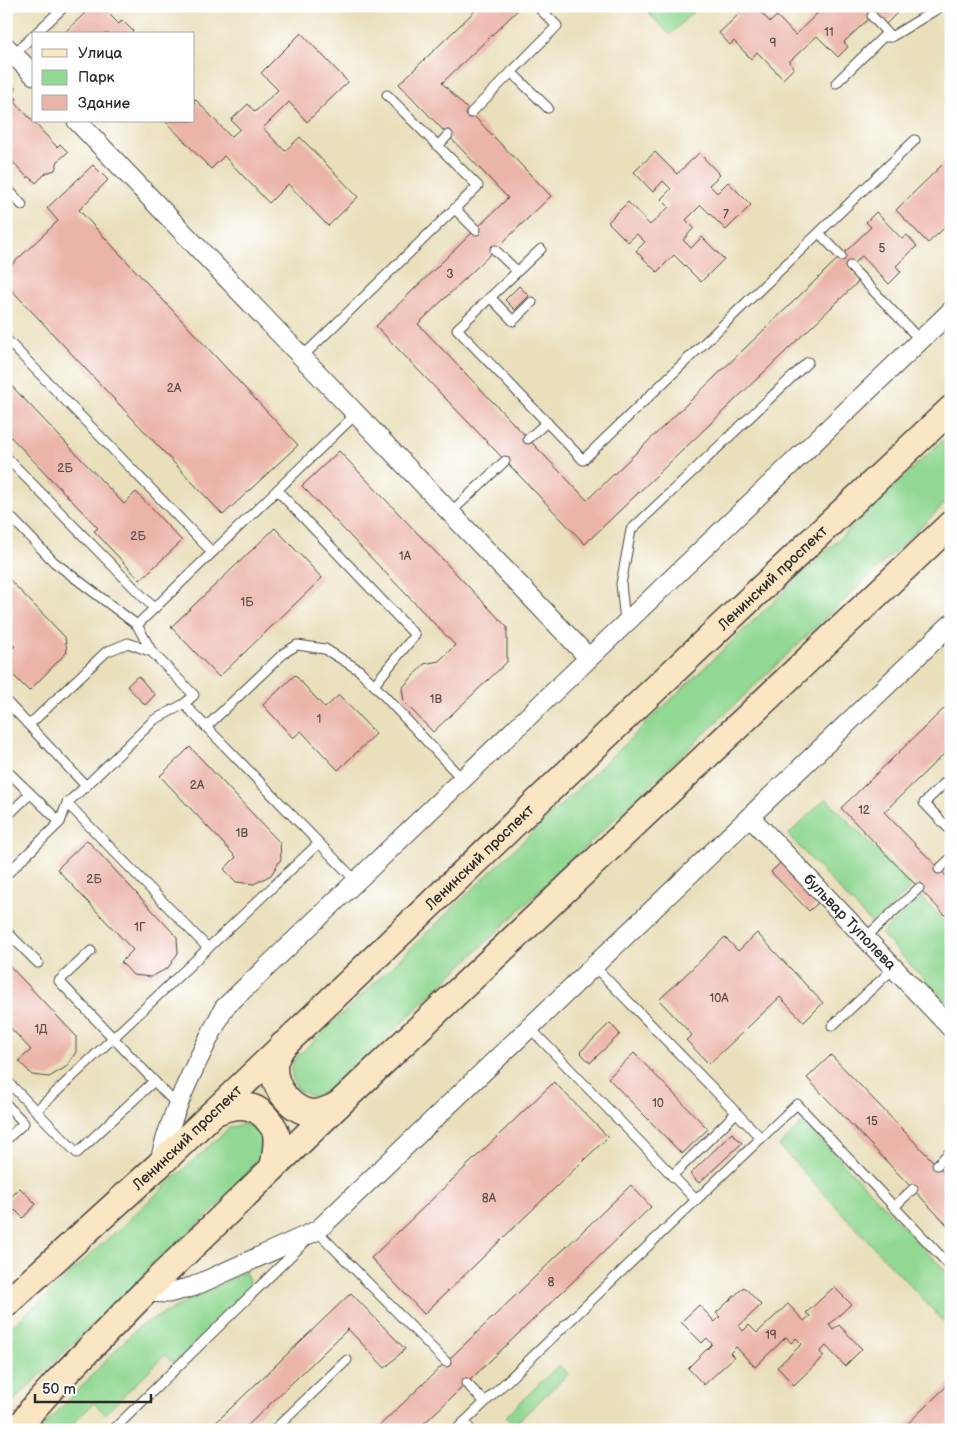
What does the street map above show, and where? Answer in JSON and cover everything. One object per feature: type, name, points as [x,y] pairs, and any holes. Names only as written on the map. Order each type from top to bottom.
[{"type":"main road","name":"Ленинский проспект","points":[[6,1304],[159,1165],[283,1044],[951,409]]},
{"type":"main road","points":[[19,1430],[32,1410],[145,1292],[338,1105],[951,524]]},
{"type":"main road","points":[[283,1044],[274,1064],[275,1078],[280,1091],[290,1104],[316,1113],[338,1105]]},
{"type":"main road","points":[[211,1115],[228,1106],[240,1105],[252,1107],[265,1116],[276,1131],[273,1168]]},
{"type":"street","points":[[10,50],[32,73]]},
{"type":"street","points":[[79,122],[355,415],[588,657]]},
{"type":"street","points":[[159,1165],[165,1136],[176,1104],[224,1008],[951,311]]},
{"type":"street","points":[[145,1292],[168,1293],[192,1286],[318,1230],[951,624]]},
{"type":"street","name":"бульвар Туполева","points":[[750,816],[951,1028]]},
{"type":"lane","points":[[38,32],[65,6]]},
{"type":"lane","points":[[471,113],[557,26],[537,6]]},
{"type":"lane","points":[[836,82],[883,37],[891,37],[942,6]]},
{"type":"lane","points":[[872,16],[891,37]]},
{"type":"lane","points":[[10,50],[32,37]]},
{"type":"lane","points":[[511,72],[548,108]]},
{"type":"lane","points":[[302,357],[478,186],[387,95]]},
{"type":"lane","points":[[438,146],[448,135]]},
{"type":"lane","points":[[541,249],[457,329],[583,460],[915,140]]},
{"type":"lane","points":[[6,187],[22,205]]},
{"type":"lane","points":[[455,208],[476,230]]},
{"type":"lane","points":[[819,233],[841,256]]},
{"type":"lane","points":[[495,250],[517,272]]},
{"type":"lane","points":[[850,266],[920,340]]},
{"type":"lane","points":[[490,296],[513,321],[532,302]]},
{"type":"lane","points":[[6,338],[212,552]]},
{"type":"lane","points":[[625,622],[621,584],[631,530],[808,362]]},
{"type":"lane","points":[[137,625],[355,415]]},
{"type":"lane","points":[[528,439],[547,422]]},
{"type":"lane","points":[[6,457],[154,608]]},
{"type":"lane","points":[[450,512],[505,461]]},
{"type":"lane","points":[[277,490],[415,635],[374,685]]},
{"type":"lane","points":[[6,512],[54,562],[137,625],[152,652],[194,695],[184,704],[154,720],[68,804],[60,822],[6,874]]},
{"type":"lane","points":[[29,724],[106,652],[128,643],[152,652]]},
{"type":"lane","points":[[206,727],[284,653],[297,645],[325,649],[359,670],[462,779]]},
{"type":"lane","points":[[6,701],[86,786]]},
{"type":"lane","points":[[184,704],[356,881]]},
{"type":"lane","points":[[6,770],[60,822]]},
{"type":"lane","points":[[951,777],[924,803],[951,831]]},
{"type":"lane","points":[[6,817],[30,794]]},
{"type":"lane","points":[[68,804],[208,948]]},
{"type":"lane","points":[[36,1111],[319,843]]},
{"type":"lane","points":[[939,869],[951,858]]},
{"type":"lane","points":[[866,938],[919,888]]},
{"type":"lane","points":[[6,931],[38,963]]},
{"type":"lane","points":[[92,951],[59,981],[176,1104]]},
{"type":"lane","points":[[594,966],[761,1138]]},
{"type":"lane","points":[[832,1026],[894,968]]},
{"type":"lane","points":[[530,1027],[696,1200]]},
{"type":"lane","points":[[6,1080],[77,1153],[154,1080]]},
{"type":"lane","points":[[6,1104],[24,1123],[6,1140]]},
{"type":"lane","points":[[456,1430],[797,1104],[951,1266]]},
{"type":"lane","points":[[672,1176],[736,1113]]},
{"type":"lane","points":[[937,1165],[951,1151]]},
{"type":"lane","points":[[894,1207],[912,1189]]},
{"type":"lane","points":[[113,1430],[318,1230],[446,1362]]},
{"type":"lane","points":[[274,1430],[347,1360]]},
{"type":"lane","points":[[466,1383],[484,1402]]},
{"type":"lane","points":[[464,1422],[471,1430]]},
{"type":"green space","points":[[642,6],[699,6],[670,35]]},
{"type":"green space","points":[[951,432],[951,498],[327,1094],[314,1097],[299,1091],[292,1074],[292,1066],[297,1057]]},
{"type":"green space","points":[[826,798],[912,887],[873,925],[788,835]]},
{"type":"green space","points":[[920,896],[951,928],[951,1007],[881,934]]},
{"type":"green space","points":[[804,1122],[951,1277],[951,1329],[779,1146]]},
{"type":"green space","points":[[243,1124],[261,1129],[271,1143],[265,1161],[8,1406],[6,1401],[6,1332],[229,1128]]},
{"type":"green space","points":[[245,1271],[252,1289],[174,1364],[165,1355],[105,1414],[94,1403],[67,1430],[40,1430],[138,1327]]},
{"type":"green space","points":[[559,1365],[568,1374],[514,1425],[506,1416]]},
{"type":"building","points":[[83,6],[101,6],[119,24],[122,20],[133,31],[65,32],[85,13],[80,9]]},
{"type":"building","points":[[480,6],[522,6],[442,83],[551,196],[418,324],[587,500],[871,227],[866,222],[876,212],[902,239],[907,235],[917,246],[896,266],[901,272],[889,284],[862,256],[848,268],[860,280],[585,544],[376,326],[508,198],[399,84]]},
{"type":"building","points":[[735,6],[755,6],[770,22],[777,16],[795,35],[825,6],[851,6],[855,10],[859,6],[904,6],[885,25],[874,14],[844,42],[848,47],[838,57],[817,36],[789,62],[794,68],[783,79],[757,52],[751,59],[734,41],[730,45],[719,33],[740,13]]},
{"type":"building","points":[[301,33],[348,82],[307,122],[289,102],[263,128],[285,151],[300,137],[358,197],[328,226],[288,184],[269,203],[224,156],[211,169],[166,122],[195,122],[195,99],[231,137],[240,129],[231,120],[248,104],[255,112],[278,90],[261,73]]},
{"type":"building","points":[[6,79],[16,89],[12,93],[17,99],[14,101],[57,147],[60,144],[68,152],[58,161],[55,170],[46,173],[36,183],[29,176],[28,178],[6,155]]},
{"type":"building","points":[[655,152],[677,174],[699,153],[720,175],[709,185],[717,193],[728,182],[751,205],[726,230],[701,205],[686,220],[694,228],[683,240],[691,248],[702,237],[724,259],[701,282],[674,255],[657,272],[636,251],[645,242],[637,234],[628,242],[608,222],[628,202],[650,225],[669,207],[661,199],[671,189],[663,181],[653,192],[634,172]]},
{"type":"building","points":[[945,162],[951,169],[951,222],[928,243],[896,210]]},
{"type":"building","points":[[93,165],[108,180],[79,210],[298,445],[223,515],[6,284],[6,270],[58,221],[47,208]]},
{"type":"building","points":[[519,286],[529,296],[515,310],[505,300]]},
{"type":"building","points":[[6,380],[124,504],[136,492],[182,541],[140,580],[94,531],[98,528],[6,432]]},
{"type":"building","points":[[339,451],[507,627],[507,662],[433,732],[404,702],[402,688],[424,664],[439,661],[455,645],[302,486]]},
{"type":"building","points":[[275,528],[322,578],[219,677],[171,627]]},
{"type":"building","points":[[6,576],[65,637],[67,652],[29,691],[6,668],[6,655],[15,646],[6,638]]},
{"type":"building","points":[[295,675],[325,708],[339,695],[376,734],[338,770],[301,731],[293,738],[263,705]]},
{"type":"building","points":[[138,676],[155,695],[145,705],[127,686]]},
{"type":"building","points":[[951,702],[951,747],[884,812],[951,881],[951,921],[841,808]]},
{"type":"building","points":[[190,747],[280,843],[281,859],[271,875],[254,884],[236,882],[224,869],[236,857],[160,776]]},
{"type":"building","points":[[87,840],[177,937],[178,953],[168,968],[151,977],[133,975],[121,962],[133,950],[57,869]]},
{"type":"building","points":[[782,861],[820,901],[809,911],[771,872]]},
{"type":"building","points":[[757,933],[823,1003],[804,1022],[780,997],[709,1064],[686,1040],[692,1035],[659,1000],[725,937],[738,951]]},
{"type":"building","points":[[6,962],[76,1036],[76,1052],[66,1067],[49,1077],[32,1075],[19,1061],[31,1050],[6,1023]]},
{"type":"building","points":[[610,1023],[620,1034],[590,1063],[580,1052]]},
{"type":"building","points":[[634,1053],[708,1129],[682,1154],[608,1078]]},
{"type":"building","points":[[831,1055],[951,1180],[951,1229],[807,1078]]},
{"type":"building","points":[[554,1082],[608,1137],[424,1314],[371,1258]]},
{"type":"building","points":[[732,1133],[742,1143],[699,1183],[690,1174]]},
{"type":"building","points":[[631,1185],[651,1207],[417,1430],[375,1430]]},
{"type":"building","points":[[20,1188],[36,1204],[23,1218],[15,1210],[6,1219],[6,1202]]},
{"type":"building","points":[[744,1287],[761,1305],[739,1326],[743,1331],[749,1325],[757,1333],[788,1304],[804,1321],[810,1316],[806,1313],[834,1287],[851,1304],[829,1325],[833,1330],[839,1325],[862,1349],[845,1366],[826,1346],[820,1352],[824,1356],[794,1385],[777,1367],[802,1344],[796,1338],[791,1343],[786,1337],[755,1367],[736,1347],[730,1353],[734,1357],[704,1385],[688,1368],[712,1344],[707,1338],[702,1343],[681,1322],[699,1305],[715,1322],[720,1317],[716,1313]]},
{"type":"building","points":[[351,1293],[405,1349],[385,1368],[348,1329],[243,1430],[208,1430]]},
{"type":"building","points":[[951,1382],[951,1419],[939,1430],[901,1430]]}]
